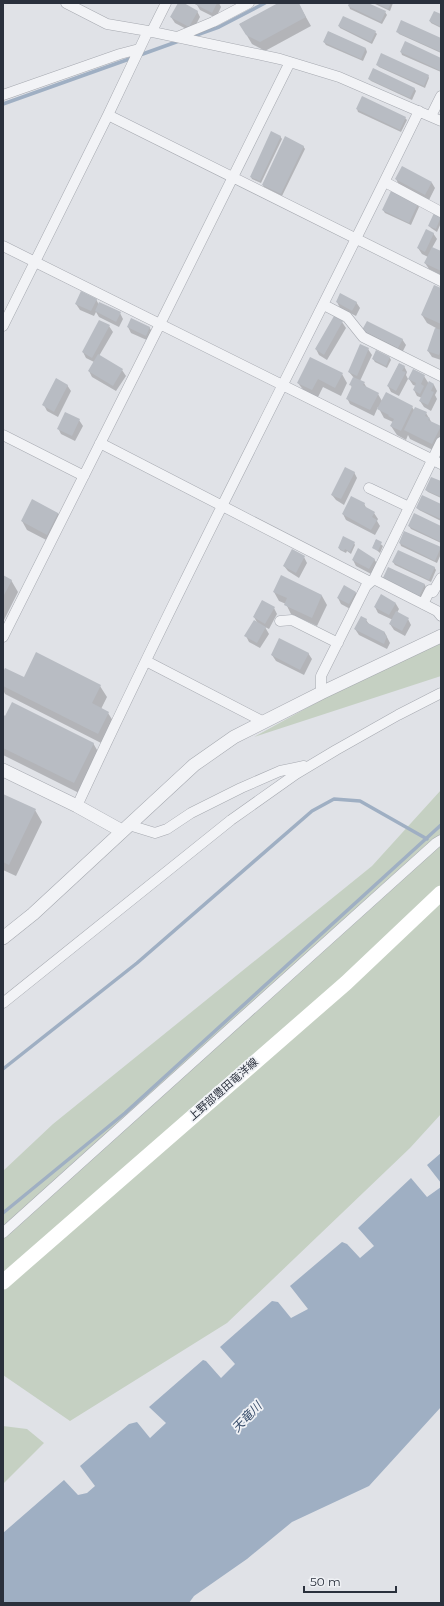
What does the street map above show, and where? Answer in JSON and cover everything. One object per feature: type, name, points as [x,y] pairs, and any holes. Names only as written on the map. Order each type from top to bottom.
[{"type":"main road","name":"上野部豊田竜洋線","points":[[3,1282],[346,983],[441,893]]},
{"type":"street","points":[[66,3],[107,24],[203,42],[290,62],[339,77],[431,116],[441,122]]},
{"type":"street","points":[[3,326],[139,50],[166,3]]},
{"type":"street","points":[[179,37],[213,22],[249,3]]},
{"type":"street","points":[[3,95],[120,54],[139,50]]},
{"type":"street","points":[[3,637],[290,62]]},
{"type":"street","points":[[431,116],[441,96]]},
{"type":"street","points":[[77,806],[123,705],[357,239],[419,111]]},
{"type":"street","points":[[108,115],[441,281]]},
{"type":"street","points":[[385,182],[441,212]]},
{"type":"street","points":[[3,246],[437,462]]},
{"type":"street","points":[[324,305],[347,317],[363,337],[441,376]]},
{"type":"street","points":[[3,435],[84,476]]},
{"type":"street","points":[[321,693],[322,676],[366,586],[372,580],[409,507],[437,462],[441,442]]},
{"type":"street","points":[[100,443],[223,506],[437,611],[441,616]]},
{"type":"street","points":[[369,488],[409,507]]},
{"type":"street","points":[[422,604],[430,590],[433,592],[441,578]]},
{"type":"street","points":[[280,621],[292,620],[338,643]]},
{"type":"street","points":[[3,938],[33,914],[194,765],[234,737],[321,693],[441,636]]},
{"type":"street","points":[[146,661],[264,722]]},
{"type":"street","points":[[3,1003],[231,820],[312,764],[398,715],[441,693]]},
{"type":"street","points":[[3,770],[125,828],[155,833],[167,829],[191,813],[241,788],[280,772],[312,764]]},
{"type":"street","points":[[3,1233],[441,840]]},
{"type":"green space","points":[[441,634],[441,676],[254,737]]},
{"type":"green space","points":[[441,790],[441,1114],[410,1148],[227,1323],[70,1421],[3,1375],[3,1171],[53,1124],[372,866]]},
{"type":"green space","points":[[3,1426],[27,1429],[44,1443],[3,1484]]},
{"type":"water","points":[[441,1153],[441,1183],[427,1165]]},
{"type":"water","name":"天竜川","points":[[411,1178],[427,1197],[441,1187],[441,1407],[369,1486],[292,1522],[247,1559],[194,1596],[189,1603],[3,1603],[3,1533],[64,1480],[78,1495],[87,1493],[95,1486],[80,1466],[129,1424],[137,1422],[150,1438],[166,1423],[149,1407],[203,1360],[206,1361],[221,1378],[235,1364],[220,1347],[272,1301],[278,1302],[291,1318],[308,1309],[290,1286],[342,1242],[347,1244],[360,1258],[374,1246],[358,1228]]},
{"type":"building","points":[[178,3],[184,3],[198,11],[189,27],[170,17]]},
{"type":"building","points":[[217,3],[212,13],[195,4]]},
{"type":"building","points":[[278,3],[299,3],[306,17],[260,42],[246,35],[239,24]]},
{"type":"building","points":[[349,3],[368,3],[386,11],[381,22],[348,6]]},
{"type":"building","points":[[376,3],[391,3],[388,9]]},
{"type":"building","points":[[434,11],[441,14],[441,27],[429,21]]},
{"type":"building","points":[[343,16],[376,31],[371,42],[338,26]]},
{"type":"building","points":[[401,20],[441,38],[441,52],[396,32]]},
{"type":"building","points":[[328,31],[366,48],[361,59],[323,42]]},
{"type":"building","points":[[405,41],[441,58],[441,71],[400,52]]},
{"type":"building","points":[[381,53],[429,75],[424,86],[376,65]]},
{"type":"building","points":[[373,68],[415,88],[410,98],[368,79]]},
{"type":"building","points":[[362,96],[406,117],[400,130],[356,109]]},
{"type":"building","points":[[271,131],[281,136],[260,181],[250,177]]},
{"type":"building","points":[[285,136],[304,146],[281,194],[262,185]]},
{"type":"building","points":[[402,166],[432,182],[425,195],[395,179]]},
{"type":"building","points":[[391,191],[418,204],[409,223],[382,210]]},
{"type":"building","points":[[434,213],[441,217],[436,229],[428,226]]},
{"type":"building","points":[[426,229],[434,233],[425,252],[417,248]]},
{"type":"building","points":[[432,247],[441,251],[441,271],[424,263]]},
{"type":"building","points":[[434,285],[441,288],[441,324],[421,315]]},
{"type":"building","points":[[81,291],[97,299],[91,311],[75,304]]},
{"type":"building","points":[[340,293],[357,302],[352,311],[336,302]]},
{"type":"building","points":[[99,302],[121,312],[116,322],[95,311]]},
{"type":"building","points":[[334,316],[343,321],[324,355],[315,349]]},
{"type":"building","points":[[131,318],[150,327],[146,336],[127,327]]},
{"type":"building","points":[[99,320],[110,325],[92,358],[82,352]]},
{"type":"building","points":[[367,321],[403,339],[398,348],[362,330]]},
{"type":"building","points":[[435,328],[441,330],[441,350],[439,355],[427,351]]},
{"type":"building","points":[[360,344],[369,348],[357,376],[348,372]]},
{"type":"building","points":[[376,350],[390,357],[386,366],[372,359]]},
{"type":"building","points":[[98,354],[123,369],[113,386],[88,371]]},
{"type":"building","points":[[310,357],[343,373],[335,388],[318,379],[312,390],[297,383]]},
{"type":"building","points":[[399,363],[405,366],[402,371],[406,372],[396,391],[387,386]]},
{"type":"building","points":[[413,369],[425,375],[421,384],[424,386],[420,394],[413,390],[416,383],[408,379]]},
{"type":"building","points":[[353,377],[365,382],[363,385],[379,393],[370,410],[346,399],[352,386],[349,385]]},
{"type":"building","points":[[56,378],[68,385],[54,412],[42,405]]},
{"type":"building","points":[[429,381],[434,384],[431,391],[434,392],[428,405],[419,401]]},
{"type":"building","points":[[386,392],[413,406],[401,431],[390,426],[394,419],[377,409]]},
{"type":"building","points":[[415,407],[427,412],[425,416],[430,418],[428,420],[441,426],[432,444],[404,430]]},
{"type":"building","points":[[65,412],[80,419],[72,436],[57,429]]},
{"type":"building","points":[[345,467],[355,472],[341,499],[331,495]]},
{"type":"building","points":[[431,477],[441,481],[441,497],[425,490]]},
{"type":"building","points":[[422,495],[441,504],[441,519],[416,508]]},
{"type":"building","points":[[351,496],[365,503],[364,506],[375,512],[372,517],[377,520],[371,530],[342,514]]},
{"type":"building","points":[[32,499],[58,513],[47,535],[21,521]]},
{"type":"building","points":[[414,513],[441,526],[441,542],[408,526]]},
{"type":"building","points":[[404,531],[441,547],[435,561],[399,543]]},
{"type":"building","points":[[343,536],[355,542],[350,552],[345,549],[344,551],[338,548]]},
{"type":"building","points":[[376,539],[382,542],[378,551],[372,548]]},
{"type":"building","points":[[358,548],[375,559],[369,569],[352,560]]},
{"type":"building","points":[[292,549],[305,556],[296,573],[283,566]]},
{"type":"building","points":[[398,550],[435,567],[429,580],[392,562]]},
{"type":"building","points":[[388,567],[425,584],[419,597],[382,580]]},
{"type":"building","points":[[3,575],[12,580],[3,597]]},
{"type":"building","points":[[281,575],[322,595],[312,618],[284,605],[287,598],[273,592]]},
{"type":"building","points":[[344,585],[356,592],[349,604],[337,598]]},
{"type":"building","points":[[381,594],[396,603],[389,615],[374,607]]},
{"type":"building","points":[[262,600],[275,607],[265,624],[253,617]]},
{"type":"building","points":[[396,611],[409,618],[402,631],[389,624]]},
{"type":"building","points":[[361,616],[367,619],[366,622],[385,632],[384,634],[387,636],[384,644],[354,629]]},
{"type":"building","points":[[254,620],[266,627],[257,643],[244,636]]},
{"type":"building","points":[[279,638],[309,653],[300,670],[271,655]]},
{"type":"building","points":[[36,652],[101,685],[92,703],[109,712],[98,734],[3,686],[3,672],[5,668],[24,677]]},
{"type":"building","points":[[12,702],[94,743],[74,783],[3,748],[3,714],[5,716]]},
{"type":"building","points":[[3,794],[36,809],[9,865],[3,862]]},
{"type":"waterway","points":[[191,37],[219,27],[265,3]]},
{"type":"waterway","points":[[140,55],[179,41]]},
{"type":"waterway","points":[[3,104],[132,58]]},
{"type":"waterway","points":[[3,1069],[137,963],[312,811],[334,799],[360,801],[427,839]]},
{"type":"waterway","points":[[3,1213],[125,1113],[441,825]]}]
